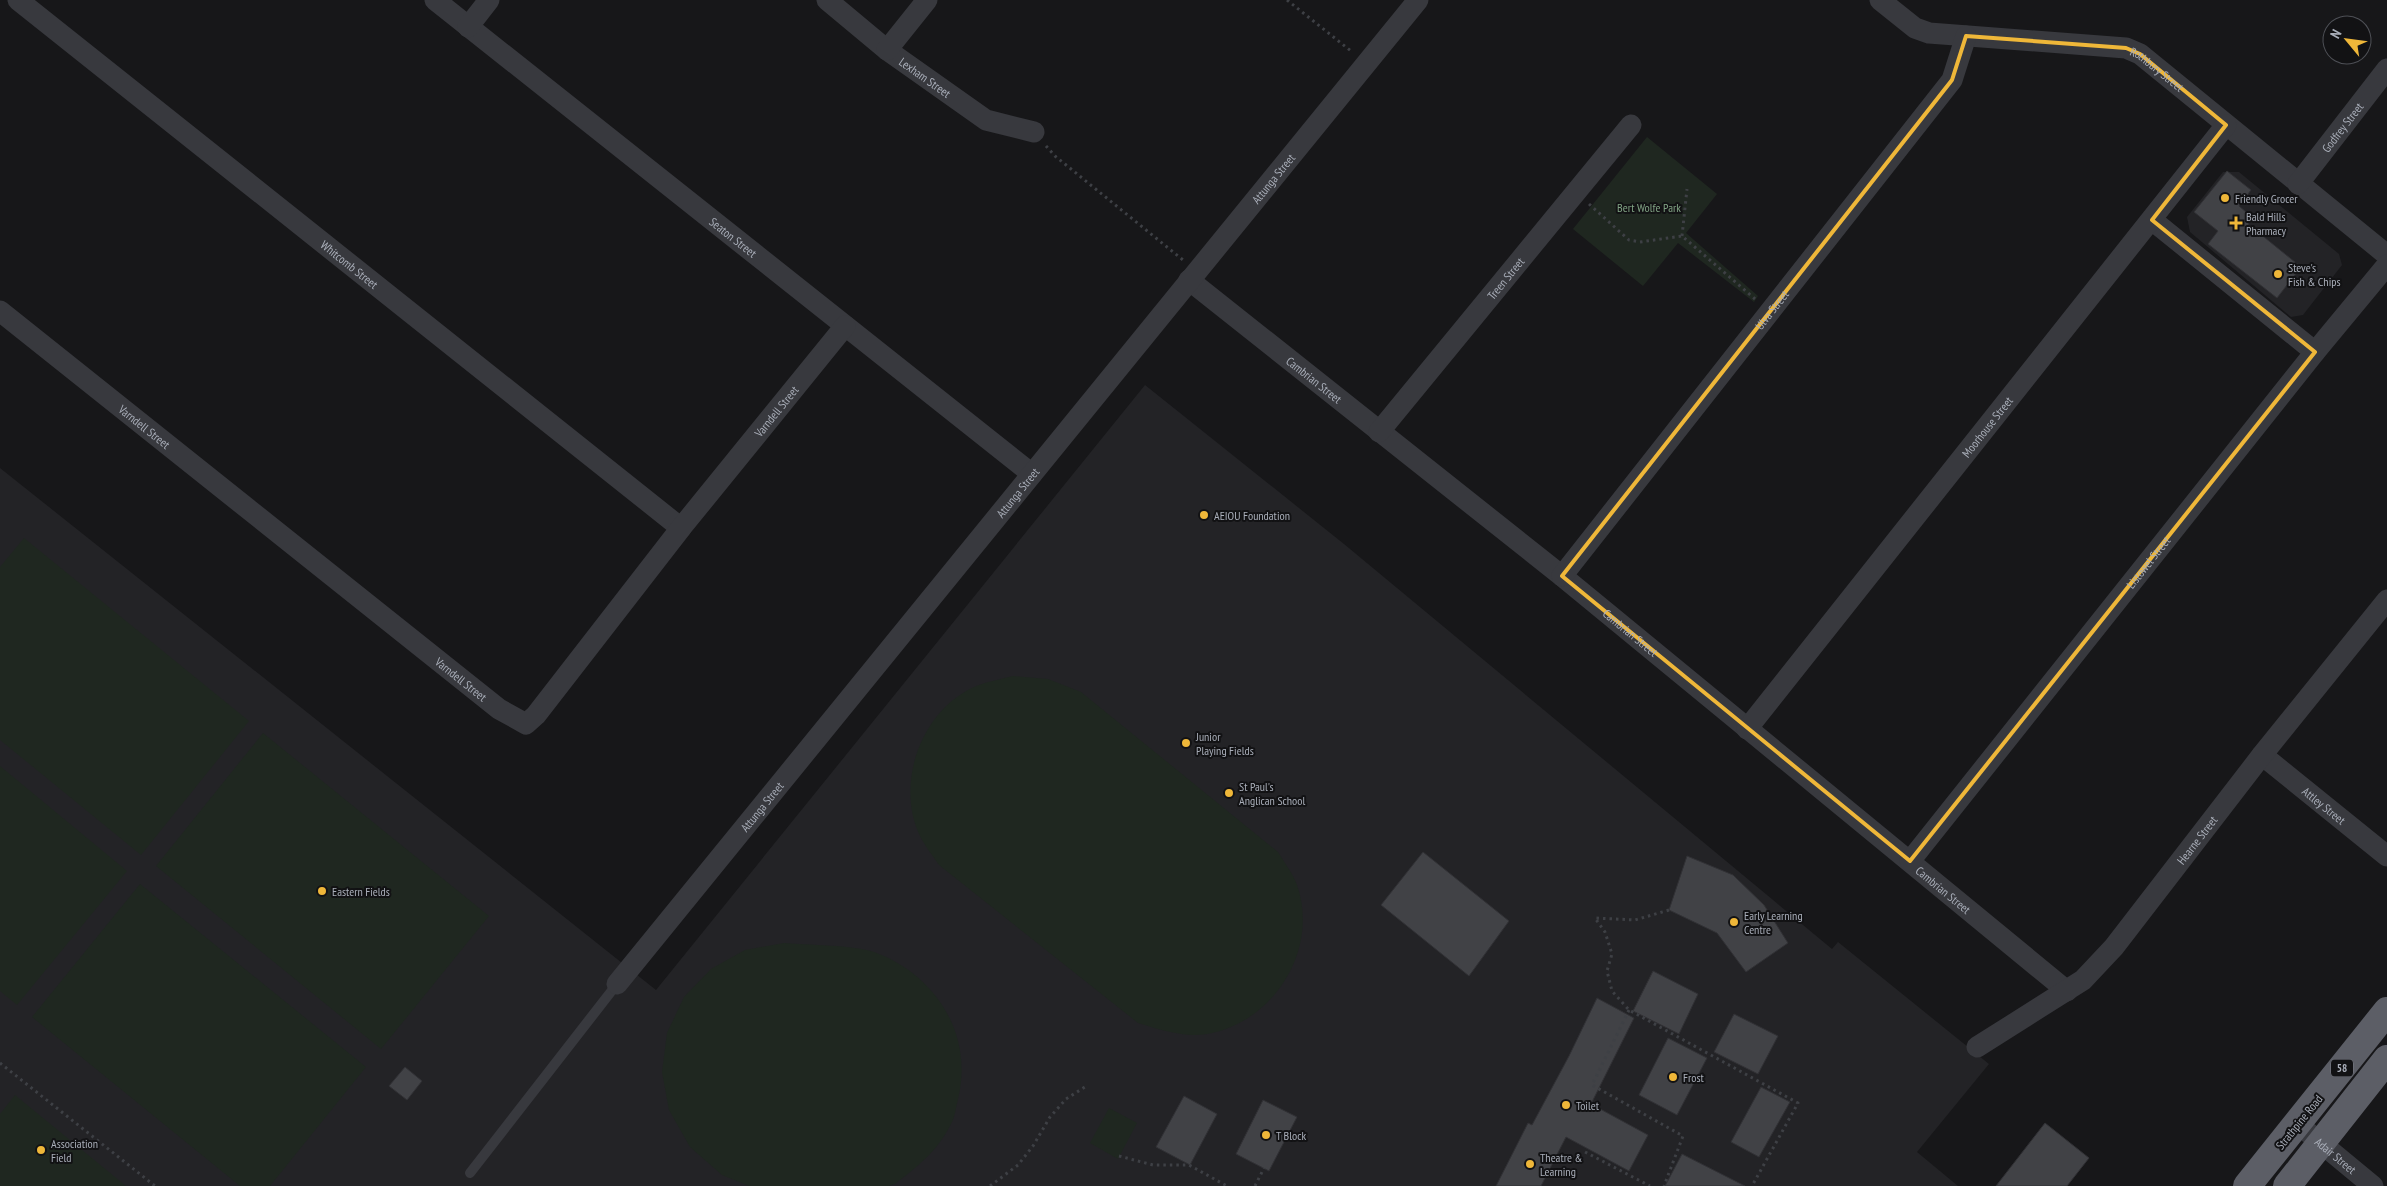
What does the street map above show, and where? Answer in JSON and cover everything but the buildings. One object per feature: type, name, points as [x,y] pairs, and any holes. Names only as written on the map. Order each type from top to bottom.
[{"type":"highway","name":"Strathpine Road","points":[[2247,1186],[2387,1011]]},
{"type":"highway","name":"58","points":[[2286,1186],[2387,1059]]},
{"type":"street","name":"Whitcomb Street","points":[[18,0],[681,528]]},
{"type":"street","name":"Seaton Street","points":[[434,0],[1032,474]]},
{"type":"street","points":[[468,27],[489,0]]},
{"type":"street","name":"Lexham Street","points":[[827,0],[887,50],[986,120],[1034,132]]},
{"type":"street","points":[[887,50],[927,0]]},
{"type":"street","name":"Attunga Street","points":[[617,984],[1032,474],[1188,272],[1418,0]]},
{"type":"street","name":"Rothbury Street","points":[[1880,0],[1915,28],[1929,33],[2126,48],[2140,54],[2387,255]]},
{"type":"street","name":"Ulva Street","points":[[1562,576],[1952,80],[1966,36]]},
{"type":"street","name":"Godfrey Street","points":[[2298,184],[2387,69]]},
{"type":"street","name":"Treen Street","points":[[1379,432],[1631,125]]},
{"type":"street","name":"Moorhouse Street","points":[[1747,728],[2226,125]]},
{"type":"street","points":[[2152,220],[2315,352]]},
{"type":"street","name":"Listowel Street","points":[[1910,861],[2315,352],[2387,265]]},
{"type":"street","name":"Cambrian Street","points":[[1188,272],[1379,432],[1562,576],[2067,991]]},
{"type":"street","name":"Varndell Street","points":[[0,312],[499,709],[526,724],[536,715],[681,528],[845,326]]},
{"type":"street","name":"Hearne Street","points":[[1977,1047],[2083,980],[2114,947],[2262,755],[2387,600]]},
{"type":"street","name":"Attley Street","points":[[2262,755],[2387,856]]},
{"type":"street","name":"Adair Street","points":[[2298,1124],[2373,1186]]},
{"type":"lane","points":[[470,1173],[617,984]]},
{"type":"path","points":[[1286,0],[1350,51]]},
{"type":"path","points":[[1034,132],[1055,156],[1188,272]]},
{"type":"path","points":[[1682,236],[1687,189]]},
{"type":"path","points":[[1587,203],[1629,240],[1640,242],[1682,236],[1771,312]]},
{"type":"path","points":[[1669,910],[1635,920],[1595,918],[1605,932],[1612,954],[1607,971],[1612,991],[1629,1010],[1798,1103],[1752,1186]]},
{"type":"path","points":[[1629,1010],[1592,1086],[1683,1136],[1664,1186]]},
{"type":"path","points":[[0,1062],[155,1186]]},
{"type":"path","points":[[990,1186],[1018,1165],[1033,1146],[1050,1116],[1066,1099],[1088,1085]]},
{"type":"path","points":[[1585,1152],[1650,1186]]},
{"type":"path","points":[[1120,1156],[1153,1165],[1190,1165],[1227,1186]]},
{"type":"path","points":[[1255,1186],[1264,1168]]},
{"type":"highlighted area","points":[[1966,36],[2126,48],[2140,54],[2226,125],[2152,220],[2315,352],[1910,861],[1562,576],[1952,80]]},
{"type":"shaded area","points":[[2223,172],[2239,172],[2339,254],[2342,265],[2303,315],[2291,317],[2190,232],[2187,217]]},
{"type":"shaded area","name":"St Paul's Anglican School","points":[[1145,385],[1344,544],[1832,949],[1838,942],[1989,1064],[1917,1152],[1958,1186],[0,1186],[0,468],[656,990]]},
{"type":"green space","name":"Bert Wolfe Park","points":[[1647,137],[1717,194],[1686,233],[1758,296],[1754,302],[1678,243],[1643,286],[1573,229]]},
{"type":"green space","points":[[24,538],[249,721],[141,855],[0,740],[0,567]]},
{"type":"green space","points":[[1013,676],[1048,679],[1081,692],[1278,852],[1297,885],[1302,909],[1302,933],[1297,956],[1287,977],[1273,997],[1255,1013],[1235,1025],[1202,1035],[1174,1033],[1138,1023],[939,865],[920,836],[913,815],[910,793],[912,770],[919,748],[929,728],[942,710],[959,695],[979,685]]},
{"type":"green space","name":"Eastern Fields","points":[[263,733],[489,916],[381,1049],[156,866]]},
{"type":"green space","points":[[0,766],[127,871],[17,1005],[0,991]]},
{"type":"green space","points":[[140,884],[366,1067],[270,1186],[240,1186],[32,1017]]},
{"type":"green space","points":[[784,943],[865,950],[896,962],[915,975],[932,991],[945,1009],[955,1030],[960,1052],[961,1075],[958,1099],[952,1121],[933,1151],[895,1184],[889,1186],[749,1186],[722,1175],[690,1147],[669,1110],[662,1072],[667,1033],[684,997],[711,969],[745,950]]},
{"type":"green space","name":"Association Field","points":[[15,1095],[126,1186],[0,1186],[0,1114]]},
{"type":"green space","points":[[1109,1108],[1137,1123],[1118,1159],[1090,1143]]},
{"type":"place","name":"Friendly Grocer","points":[[2225,198]]},
{"type":"place","name":"Bald Hills Pharmacy","points":[[2236,223]]},
{"type":"place","name":"Steve's Fish & Chips","points":[[2278,274]]},
{"type":"place","name":"AEIOU Foundation","points":[[1204,515]]},
{"type":"place","name":"Junior Playing Fields","points":[[1186,743]]},
{"type":"place","name":"St Paul's Anglican School","points":[[1229,793]]},
{"type":"place","name":"Eastern Fields","points":[[322,891]]},
{"type":"place","name":"Early Learning Centre","points":[[1734,922]]},
{"type":"place","name":"Frost","points":[[1673,1077]]},
{"type":"place","name":"Toilet","points":[[1566,1105]]},
{"type":"place","name":"T Block","points":[[1266,1135]]},
{"type":"place","name":"Association Field","points":[[41,1150]]},
{"type":"place","name":"Theatre & Learning","points":[[1530,1164]]}]
